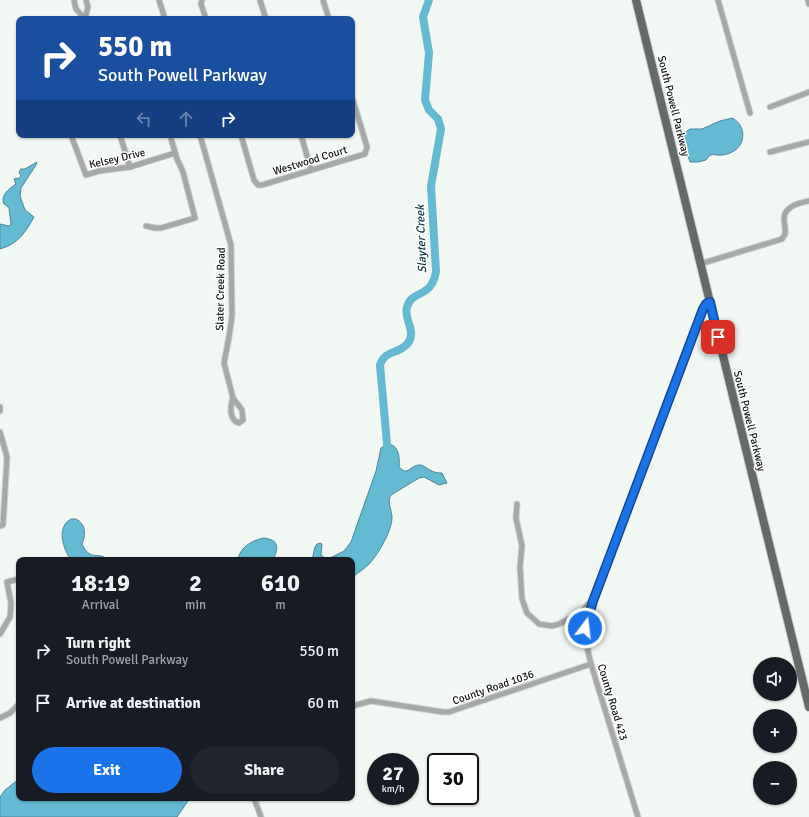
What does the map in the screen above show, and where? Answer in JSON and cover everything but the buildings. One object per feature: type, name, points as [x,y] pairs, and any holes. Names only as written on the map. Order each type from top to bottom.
[{"type":"main road","name":"South Powell Parkway","points":[[636,0],[682,182],[700,264],[809,707]]},
{"type":"street","points":[[74,0],[76,8],[83,16]]},
{"type":"street","points":[[86,0],[88,7],[86,16]]},
{"type":"street","points":[[159,0],[164,16]]},
{"type":"street","points":[[202,0],[201,4],[205,16]]},
{"type":"street","points":[[260,0],[265,16]]},
{"type":"street","points":[[323,0],[328,16]]},
{"type":"street","points":[[718,0],[750,112]]},
{"type":"street","points":[[808,0],[809,4]]},
{"type":"street","points":[[770,107],[809,92]]},
{"type":"street","name":"Westwood Court","points":[[242,138],[254,180],[258,184],[262,185],[365,154],[367,147],[355,107]]},
{"type":"street","name":"Kelsey Drive","points":[[72,138],[86,175],[99,171],[130,167],[175,153]]},
{"type":"street","points":[[121,138],[130,167]]},
{"type":"street","points":[[146,226],[161,228],[195,218],[183,172],[171,138]]},
{"type":"street","name":"Slater Creek Road","points":[[201,138],[231,244],[231,322],[230,338],[224,363],[233,398]]},
{"type":"street","points":[[302,138],[311,170]]},
{"type":"street","points":[[770,152],[809,142]]},
{"type":"street","points":[[700,264],[782,239],[785,234],[784,217],[787,210],[800,203],[809,201]]},
{"type":"street","name":"County Road 423","points":[[638,817],[591,664],[586,645],[586,623],[703,309],[706,304],[710,302]]},
{"type":"street","points":[[0,407],[0,412]]},
{"type":"street","points":[[0,432],[7,457],[1,526]]},
{"type":"street","points":[[0,469],[6,469]]},
{"type":"street","points":[[517,504],[516,514],[521,539],[520,567],[522,599],[525,610],[529,616],[539,624],[548,626],[559,624],[583,612],[588,604],[593,601]]},
{"type":"street","points":[[0,634],[10,617],[11,603],[7,582],[16,580]]},
{"type":"street","points":[[575,616],[582,618],[586,623]]},
{"type":"street","name":"County Road 1036","points":[[355,705],[371,700],[449,712],[591,664]]},
{"type":"street","points":[[0,718],[10,713],[16,707]]},
{"type":"street","points":[[255,801],[261,817]]},
{"type":"water","points":[[732,118],[740,125],[743,134],[743,139],[738,148],[733,152],[726,154],[709,156],[706,160],[690,162],[685,147],[684,133],[690,129],[702,129],[720,121]]},
{"type":"water","points":[[37,162],[21,188],[20,196],[25,210],[34,217],[16,241],[0,249],[0,224],[9,226],[11,224],[9,208],[3,201],[4,195],[16,184],[14,179],[21,176],[19,172],[21,169],[25,169]]},
{"type":"water","points":[[387,444],[394,446],[399,456],[399,467],[404,471],[421,465],[434,472],[442,473],[447,483],[439,485],[424,477],[419,478],[391,495],[389,503],[392,521],[388,535],[373,560],[355,575],[355,557],[332,557],[344,551],[351,542],[376,471],[381,448]]},
{"type":"water","points":[[71,519],[76,519],[79,521],[84,530],[82,544],[85,550],[92,555],[104,557],[69,557],[62,538],[62,533],[66,523]]},
{"type":"water","points":[[264,538],[273,540],[277,548],[274,557],[239,557],[247,545]]},
{"type":"water","points":[[320,543],[322,544],[321,555],[324,557],[313,557],[315,547]]},
{"type":"water","points":[[16,781],[16,801],[188,801],[177,817],[0,817],[0,797],[5,790]]},
{"type":"waterway","name":"Slayter Creek","points":[[386,455],[387,444],[380,365],[385,356],[401,349],[408,343],[411,330],[406,312],[407,307],[413,298],[430,286],[434,280],[436,271],[431,186],[441,129],[438,119],[429,110],[425,100],[429,53],[423,17],[429,0]]},
{"type":"route","points":[[585,628],[593,601],[704,306],[710,302],[718,337]]}]
